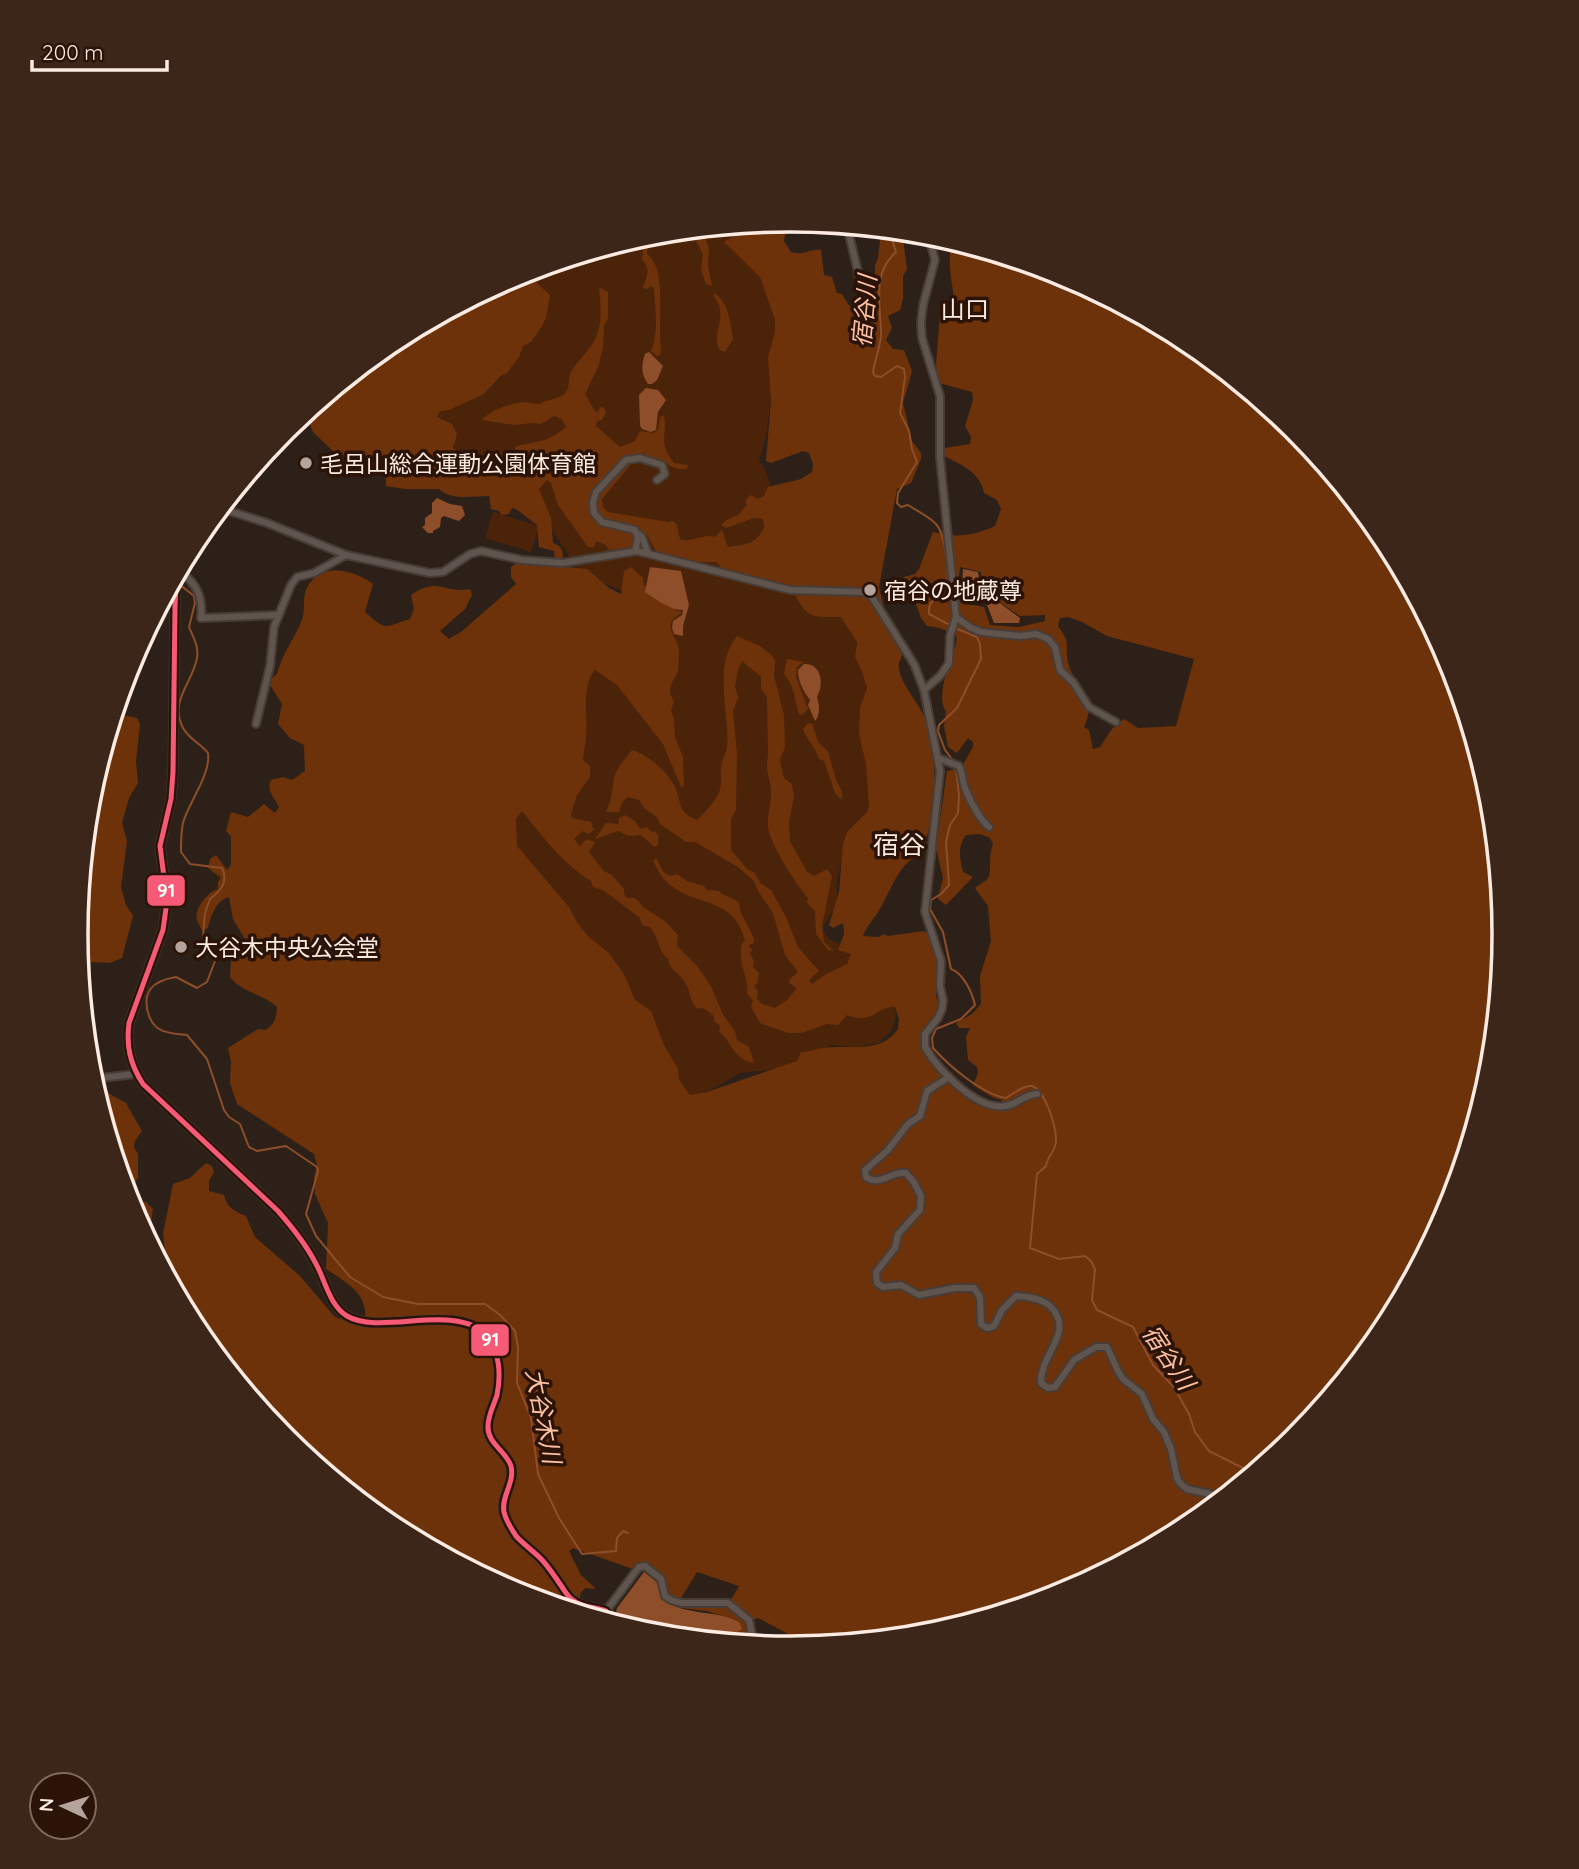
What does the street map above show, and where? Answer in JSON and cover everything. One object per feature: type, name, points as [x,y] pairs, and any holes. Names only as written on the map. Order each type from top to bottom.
[{"type":"main road","points":[[178,591],[173,772],[171,799],[160,846],[167,890],[166,914],[163,930],[129,1023],[128,1048],[136,1074],[143,1084],[293,1228],[316,1263],[331,1297],[347,1316],[364,1322],[417,1319],[456,1322],[478,1329],[486,1335],[493,1346],[499,1376],[488,1428],[491,1438],[510,1462],[512,1472],[503,1509],[507,1522],[518,1538],[548,1568],[568,1596],[577,1603]]},
{"type":"main road","points":[[586,1606],[606,1611]]},
{"type":"street","points":[[848,235],[865,301]]},
{"type":"street","points":[[924,690],[940,676],[949,663],[950,636],[956,617],[940,458],[940,396],[922,330],[923,305],[935,260],[932,247]]},
{"type":"street","points":[[648,553],[642,537],[637,533],[629,528],[602,522],[594,513],[594,496],[626,460],[631,458],[662,464],[665,474],[657,480]]},
{"type":"street","points":[[230,511],[346,555],[434,573],[443,572],[477,551],[493,552],[522,560],[564,563],[635,551],[790,590],[863,592],[872,597],[907,652],[924,690],[940,771],[925,912],[941,961],[940,986],[943,1000],[942,1009],[925,1034],[925,1047],[949,1077],[973,1097],[997,1106],[1006,1106],[1037,1094]]},
{"type":"street","points":[[635,551],[637,533]]},
{"type":"street","points":[[256,724],[270,666],[274,626],[291,585],[298,577],[314,573],[346,555]]},
{"type":"street","points":[[183,582],[199,592],[202,601],[201,618],[279,615]]},
{"type":"street","points":[[956,617],[981,632],[1009,636],[1036,634],[1048,639],[1055,647],[1060,670],[1073,682],[1089,706],[1116,722]]},
{"type":"street","points":[[937,758],[959,766],[967,792],[981,821],[989,827]]},
{"type":"street","points":[[102,1078],[136,1074]]},
{"type":"street","points":[[949,1077],[927,1091],[920,1115],[908,1125],[887,1152],[865,1170],[866,1177],[873,1181],[897,1172],[906,1173],[913,1181],[922,1202],[920,1210],[898,1234],[895,1248],[876,1272],[877,1283],[883,1287],[901,1284],[919,1294],[974,1288],[980,1297],[981,1324],[987,1328],[994,1326],[1006,1305],[1016,1296],[1045,1302],[1059,1317],[1062,1326],[1043,1369],[1041,1382],[1048,1388],[1055,1387],[1074,1360],[1096,1347],[1107,1347],[1123,1379],[1142,1394],[1153,1419],[1166,1435],[1180,1483],[1187,1489],[1212,1494]]},
{"type":"street","points":[[606,1611],[639,1567],[645,1566],[661,1579],[666,1596],[671,1600],[681,1603],[726,1603],[749,1620],[752,1635]]},
{"type":"shaded area","points":[[786,232],[784,241],[791,252],[821,250],[824,275],[832,277],[837,293],[842,294],[850,307],[860,307],[865,330],[871,331],[870,295],[875,288],[880,239],[904,243],[907,269],[903,276],[903,299],[900,310],[888,316],[892,328],[886,340],[893,349],[904,350],[912,371],[903,403],[912,441],[921,453],[921,459],[911,483],[897,489],[879,587],[884,624],[902,653],[899,663],[901,676],[924,716],[929,731],[934,766],[933,804],[921,853],[901,870],[863,936],[879,937],[884,934],[888,936],[924,931],[928,934],[938,959],[936,996],[939,1005],[937,1014],[922,1035],[923,1050],[950,1084],[975,1104],[1002,1109],[1002,1100],[973,1085],[978,1073],[977,1067],[968,1060],[966,1037],[970,1028],[959,1028],[956,1023],[972,1014],[981,1004],[980,976],[991,941],[988,906],[975,888],[989,876],[993,844],[990,838],[980,834],[966,835],[960,849],[961,862],[963,872],[973,877],[946,905],[938,899],[943,878],[936,848],[947,771],[961,768],[973,747],[973,742],[968,738],[957,753],[948,747],[944,726],[946,712],[943,686],[957,639],[955,634],[927,626],[921,618],[910,587],[904,585],[904,577],[915,574],[919,569],[933,532],[965,535],[979,532],[995,526],[1001,509],[997,500],[984,493],[974,474],[944,456],[945,448],[970,444],[971,437],[965,426],[973,400],[972,392],[939,383],[936,365],[940,313],[947,308],[955,309],[951,252],[1058,286],[1100,305],[1180,351],[1252,407],[1286,438],[1317,472],[1373,544],[1419,624],[1438,666],[1468,753],[1478,798],[1490,889],[1492,934],[1485,1026],[1468,1116],[1454,1160],[1419,1245],[1397,1286],[1373,1325],[1317,1397],[1286,1431],[1217,1491],[1180,1518],[1100,1564],[1058,1583],[971,1613],[926,1623],[835,1635],[792,1636],[758,1618],[748,1626],[748,1635],[730,1633],[736,1633],[739,1622],[707,1611],[672,1607],[671,1597],[661,1578],[647,1568],[633,1569],[573,1548],[569,1551],[581,1575],[596,1589],[585,1588],[580,1594],[581,1604],[521,1583],[438,1542],[362,1491],[293,1431],[262,1397],[206,1325],[166,1255],[163,1234],[173,1184],[190,1178],[206,1163],[212,1166],[214,1172],[209,1181],[209,1191],[224,1195],[232,1209],[246,1216],[255,1237],[300,1276],[335,1317],[364,1327],[364,1307],[357,1292],[326,1269],[328,1223],[315,1194],[314,1177],[317,1165],[314,1154],[237,1104],[230,1083],[231,1062],[228,1048],[258,1029],[266,1030],[274,1020],[277,1007],[240,986],[230,977],[231,960],[245,939],[233,919],[229,897],[217,905],[208,928],[202,931],[197,921],[203,901],[218,889],[221,878],[208,868],[210,859],[216,855],[227,870],[231,865],[231,836],[226,831],[231,812],[248,817],[264,804],[275,813],[279,807],[270,791],[271,780],[283,777],[292,780],[305,771],[304,745],[290,738],[278,724],[282,704],[270,685],[302,620],[305,593],[310,583],[325,572],[344,571],[373,584],[365,612],[386,626],[410,619],[414,609],[411,595],[421,589],[435,586],[470,589],[472,595],[465,609],[440,631],[449,639],[461,632],[516,584],[511,577],[511,567],[518,562],[587,569],[609,588],[621,594],[624,571],[631,567],[643,578],[644,585],[657,600],[665,599],[677,611],[682,612],[671,623],[679,654],[678,671],[670,693],[674,701],[671,711],[675,737],[683,757],[684,786],[681,787],[663,744],[617,685],[595,670],[588,684],[583,757],[590,766],[590,777],[577,795],[571,814],[572,818],[591,822],[594,830],[588,834],[583,831],[574,839],[580,846],[586,839],[595,842],[589,852],[604,871],[612,875],[624,889],[627,898],[639,901],[678,935],[677,946],[697,966],[711,986],[723,1015],[735,1031],[737,1040],[749,1047],[754,1063],[737,1054],[719,1032],[720,1026],[714,1021],[714,1016],[695,1006],[686,984],[670,966],[650,927],[642,925],[640,918],[603,890],[593,887],[591,881],[554,849],[522,811],[516,819],[517,846],[569,907],[589,937],[609,953],[624,974],[635,1000],[651,1011],[664,1045],[678,1069],[679,1080],[690,1095],[707,1092],[797,1061],[801,1052],[873,1045],[891,1037],[898,1029],[899,1019],[895,1007],[863,1018],[847,1015],[838,1025],[827,1024],[801,1033],[788,1033],[760,1023],[751,1007],[753,1000],[747,994],[741,958],[742,943],[745,941],[733,916],[669,884],[653,861],[656,858],[664,873],[671,876],[677,874],[687,881],[704,886],[707,890],[719,891],[739,903],[740,911],[754,938],[754,943],[749,945],[753,967],[759,973],[758,982],[754,986],[758,991],[757,999],[762,1004],[775,1008],[787,1000],[797,988],[789,983],[798,972],[785,955],[773,913],[754,881],[738,867],[695,842],[686,842],[660,824],[657,817],[645,809],[639,800],[628,797],[622,802],[619,812],[606,812],[616,771],[632,750],[661,768],[674,785],[685,813],[697,820],[704,813],[720,789],[721,765],[727,747],[725,662],[737,636],[760,646],[772,655],[775,661],[774,676],[784,715],[785,748],[780,758],[784,778],[792,784],[794,797],[789,822],[790,841],[807,872],[814,876],[827,869],[832,876],[822,926],[824,942],[834,951],[828,950],[816,934],[815,911],[807,903],[808,898],[784,864],[770,834],[767,697],[761,689],[761,677],[742,661],[735,686],[738,698],[733,711],[737,754],[736,809],[731,819],[731,850],[747,869],[755,873],[761,884],[771,890],[798,947],[819,971],[809,980],[812,984],[847,964],[851,954],[838,950],[844,934],[843,923],[833,928],[829,925],[839,892],[843,844],[847,832],[867,812],[869,806],[866,764],[859,734],[860,708],[867,688],[855,657],[857,642],[841,617],[810,614],[791,588],[769,590],[728,574],[716,562],[694,562],[657,553],[647,535],[642,533],[629,549],[609,550],[606,545],[596,541],[594,547],[588,547],[558,505],[551,483],[547,480],[539,489],[551,518],[553,543],[562,551],[563,560],[555,561],[554,551],[539,547],[537,525],[516,509],[512,508],[509,514],[502,515],[491,509],[489,496],[456,496],[439,489],[386,486],[386,478],[371,469],[354,453],[338,456],[313,432],[309,423],[362,378],[399,351],[479,305],[535,281],[550,295],[546,318],[531,342],[523,346],[519,357],[507,373],[484,394],[449,410],[440,411],[437,417],[452,424],[457,434],[453,448],[475,462],[482,463],[497,453],[508,452],[507,457],[512,460],[516,446],[548,439],[566,427],[562,419],[554,416],[541,424],[514,425],[482,420],[508,405],[523,402],[540,404],[565,393],[571,372],[597,335],[601,312],[599,287],[608,292],[608,319],[604,325],[603,348],[598,367],[585,394],[595,411],[598,412],[600,407],[604,408],[606,413],[602,420],[597,421],[596,426],[620,447],[635,441],[640,431],[654,433],[658,429],[660,417],[664,415],[666,449],[674,463],[688,465],[687,469],[677,468],[664,461],[638,456],[602,499],[603,507],[608,512],[673,521],[677,525],[680,539],[684,540],[715,537],[722,530],[728,547],[750,543],[764,528],[763,519],[754,518],[726,528],[721,525],[738,515],[747,505],[745,502],[749,496],[757,499],[764,496],[768,487],[801,479],[812,472],[813,464],[809,453],[803,451],[771,463],[766,461],[771,400],[768,357],[775,332],[775,320],[760,277],[724,242],[736,235]],"holes":[[[960,567],[981,572],[982,587],[995,599],[1020,616],[1045,615],[1045,621],[1019,627],[990,625],[984,607],[962,603]],[[1068,617],[1107,636],[1194,659],[1176,726],[1138,728],[1124,719],[1112,729],[1100,747],[1093,749],[1089,730],[1084,727],[1088,715],[1088,698],[1071,671],[1066,640],[1058,626],[1060,618]],[[697,1572],[739,1586],[726,1608],[678,1603]]]},
{"type":"shaded area","points":[[766,233],[761,274],[778,327],[767,433],[759,462],[762,463],[772,488],[853,627],[859,659],[868,679],[871,802],[869,809],[849,832],[837,880],[837,905],[824,925],[824,932],[829,939],[837,943],[850,945],[855,954],[841,971],[895,1008],[892,1030],[879,1043],[857,1047],[831,1045],[799,1063],[778,1069],[740,1073],[713,1089],[667,1106],[543,881],[518,850],[514,821],[527,805],[542,758],[593,673],[621,645],[623,591],[585,579],[518,480],[414,467],[417,401],[461,403],[484,394],[513,366],[516,288],[608,256],[653,246]]},
{"type":"shaded area","points":[[705,238],[709,248],[708,266],[712,286],[706,284],[701,269],[703,254],[695,239]]},
{"type":"shaded area","points":[[648,247],[647,254],[653,261],[660,284],[661,347],[660,355],[657,356],[651,351],[656,328],[654,288],[643,288],[647,270],[642,259],[643,248]]},
{"type":"shaded area","points":[[714,293],[726,307],[731,326],[733,339],[725,352],[720,350],[718,343],[720,311]]},
{"type":"shaded area","points":[[649,352],[663,366],[657,380],[652,384],[648,384],[642,370],[645,354]]},
{"type":"shaded area","points":[[646,388],[658,390],[666,400],[658,412],[656,430],[651,432],[642,429],[640,425],[639,395]]},
{"type":"shaded area","points":[[437,498],[462,506],[465,515],[459,521],[444,516],[441,518],[440,527],[433,533],[428,533],[422,527],[425,525],[425,518],[432,513],[432,503]]},
{"type":"shaded area","points":[[493,512],[539,526],[531,552],[485,538]]},
{"type":"shaded area","points":[[650,567],[681,571],[689,605],[683,636],[674,634],[672,628],[673,621],[682,615],[683,610],[669,607],[645,592]]},
{"type":"shaded area","points":[[963,569],[978,572],[980,585],[989,597],[983,601],[965,599],[962,589]]},
{"type":"shaded area","points":[[997,601],[1020,618],[1019,623],[994,623],[987,605]]},
{"type":"shaded area","points":[[787,659],[804,662],[797,667],[796,677],[808,709],[802,715],[799,714],[792,688],[784,674]]},
{"type":"shaded area","points":[[804,664],[815,667],[821,681],[817,697],[819,712],[815,721],[808,705],[810,700],[799,678],[798,670]]},
{"type":"shaded area","points":[[123,715],[137,718],[140,724],[136,762],[138,783],[129,798],[122,823],[127,841],[121,887],[126,905],[133,916],[122,958],[110,963],[89,962],[89,889],[101,798]]},
{"type":"shaded area","points":[[812,723],[818,742],[828,751],[842,792],[842,800],[835,793],[824,761],[819,759],[803,729]]},
{"type":"shaded area","points":[[625,815],[635,821],[640,829],[647,827],[652,832],[655,831],[658,845],[654,847],[641,835],[629,836],[618,831],[595,839],[606,823],[618,824],[619,818]]},
{"type":"shaded area","points":[[106,1092],[126,1103],[142,1131],[134,1147],[138,1154],[138,1178],[134,1184]]},
{"type":"shaded area","points":[[146,1202],[153,1209],[151,1224],[141,1203]]},
{"type":"shaded area","points":[[644,1572],[659,1584],[661,1598],[669,1604],[729,1618],[739,1622],[742,1629],[730,1634],[653,1623],[616,1615],[617,1608]]},
{"type":"waterway","name":"宿谷川","points":[[892,241],[896,252],[888,261],[880,280],[881,335],[873,372],[875,376],[881,377],[897,366],[904,369],[900,413],[909,431],[917,462],[898,493],[897,503],[901,507],[908,505],[933,521],[939,529],[946,555],[947,582],[943,592],[930,605],[929,614],[950,625]]},
{"type":"waterway","name":"大谷木川","points":[[181,585],[194,596],[195,603],[189,627],[197,654],[195,667],[180,699],[179,717],[187,734],[208,753],[203,780],[183,823],[181,852],[190,864],[222,868],[224,882],[210,899],[205,913],[203,936],[215,961],[207,982],[197,988],[176,977],[161,981],[150,989],[146,1000],[150,1018],[162,1031],[187,1035],[207,1059],[224,1110],[240,1124],[249,1147],[257,1151],[286,1146],[317,1167],[306,1214],[316,1236],[350,1277],[383,1297],[418,1304],[485,1304],[515,1331],[518,1347],[517,1383],[531,1418],[538,1474],[559,1518],[582,1554],[616,1551],[617,1538],[623,1531],[628,1533]]},
{"type":"waterway","name":"宿谷川","points":[[955,628],[977,637],[981,659],[957,708],[939,725],[938,731],[945,750],[955,763]]},
{"type":"waterway","name":"宿谷川","points":[[956,768],[958,813],[950,825],[946,842],[949,885],[931,900],[930,909],[943,932],[951,969],[959,974],[966,984],[975,1005],[961,1019],[936,1029],[932,1038],[933,1048],[948,1063],[987,1091],[1006,1098],[1022,1088],[1032,1086],[1042,1095],[1050,1113],[1056,1140],[1046,1166],[1037,1174],[1030,1248],[1059,1259],[1085,1256],[1091,1261],[1095,1269],[1092,1300],[1097,1310],[1133,1327],[1153,1365],[1174,1387],[1189,1414],[1195,1432],[1209,1451],[1244,1469]]},
{"type":"transit line","name":"91","points":[[176,595],[173,772],[171,799],[160,846],[167,901],[163,930],[129,1023],[128,1039],[132,1062],[143,1084],[278,1211],[298,1235],[319,1269],[336,1305],[347,1316],[378,1323],[456,1321],[473,1326],[486,1335],[497,1356],[499,1372],[497,1395],[489,1418],[488,1432],[509,1461],[512,1472],[504,1500],[506,1518],[516,1536],[543,1561],[570,1598],[583,1605],[606,1611]]},
{"type":"place","name":"毛呂山総合運動公園体育館","points":[[306,463]]},
{"type":"place","name":"宿谷の地蔵尊","points":[[870,590]]},
{"type":"place","name":"大谷木中央公会堂","points":[[181,947]]},
{"type":"district","name":"山口","points":[[965,309]]},
{"type":"district","name":"宿谷","points":[[899,844]]}]
